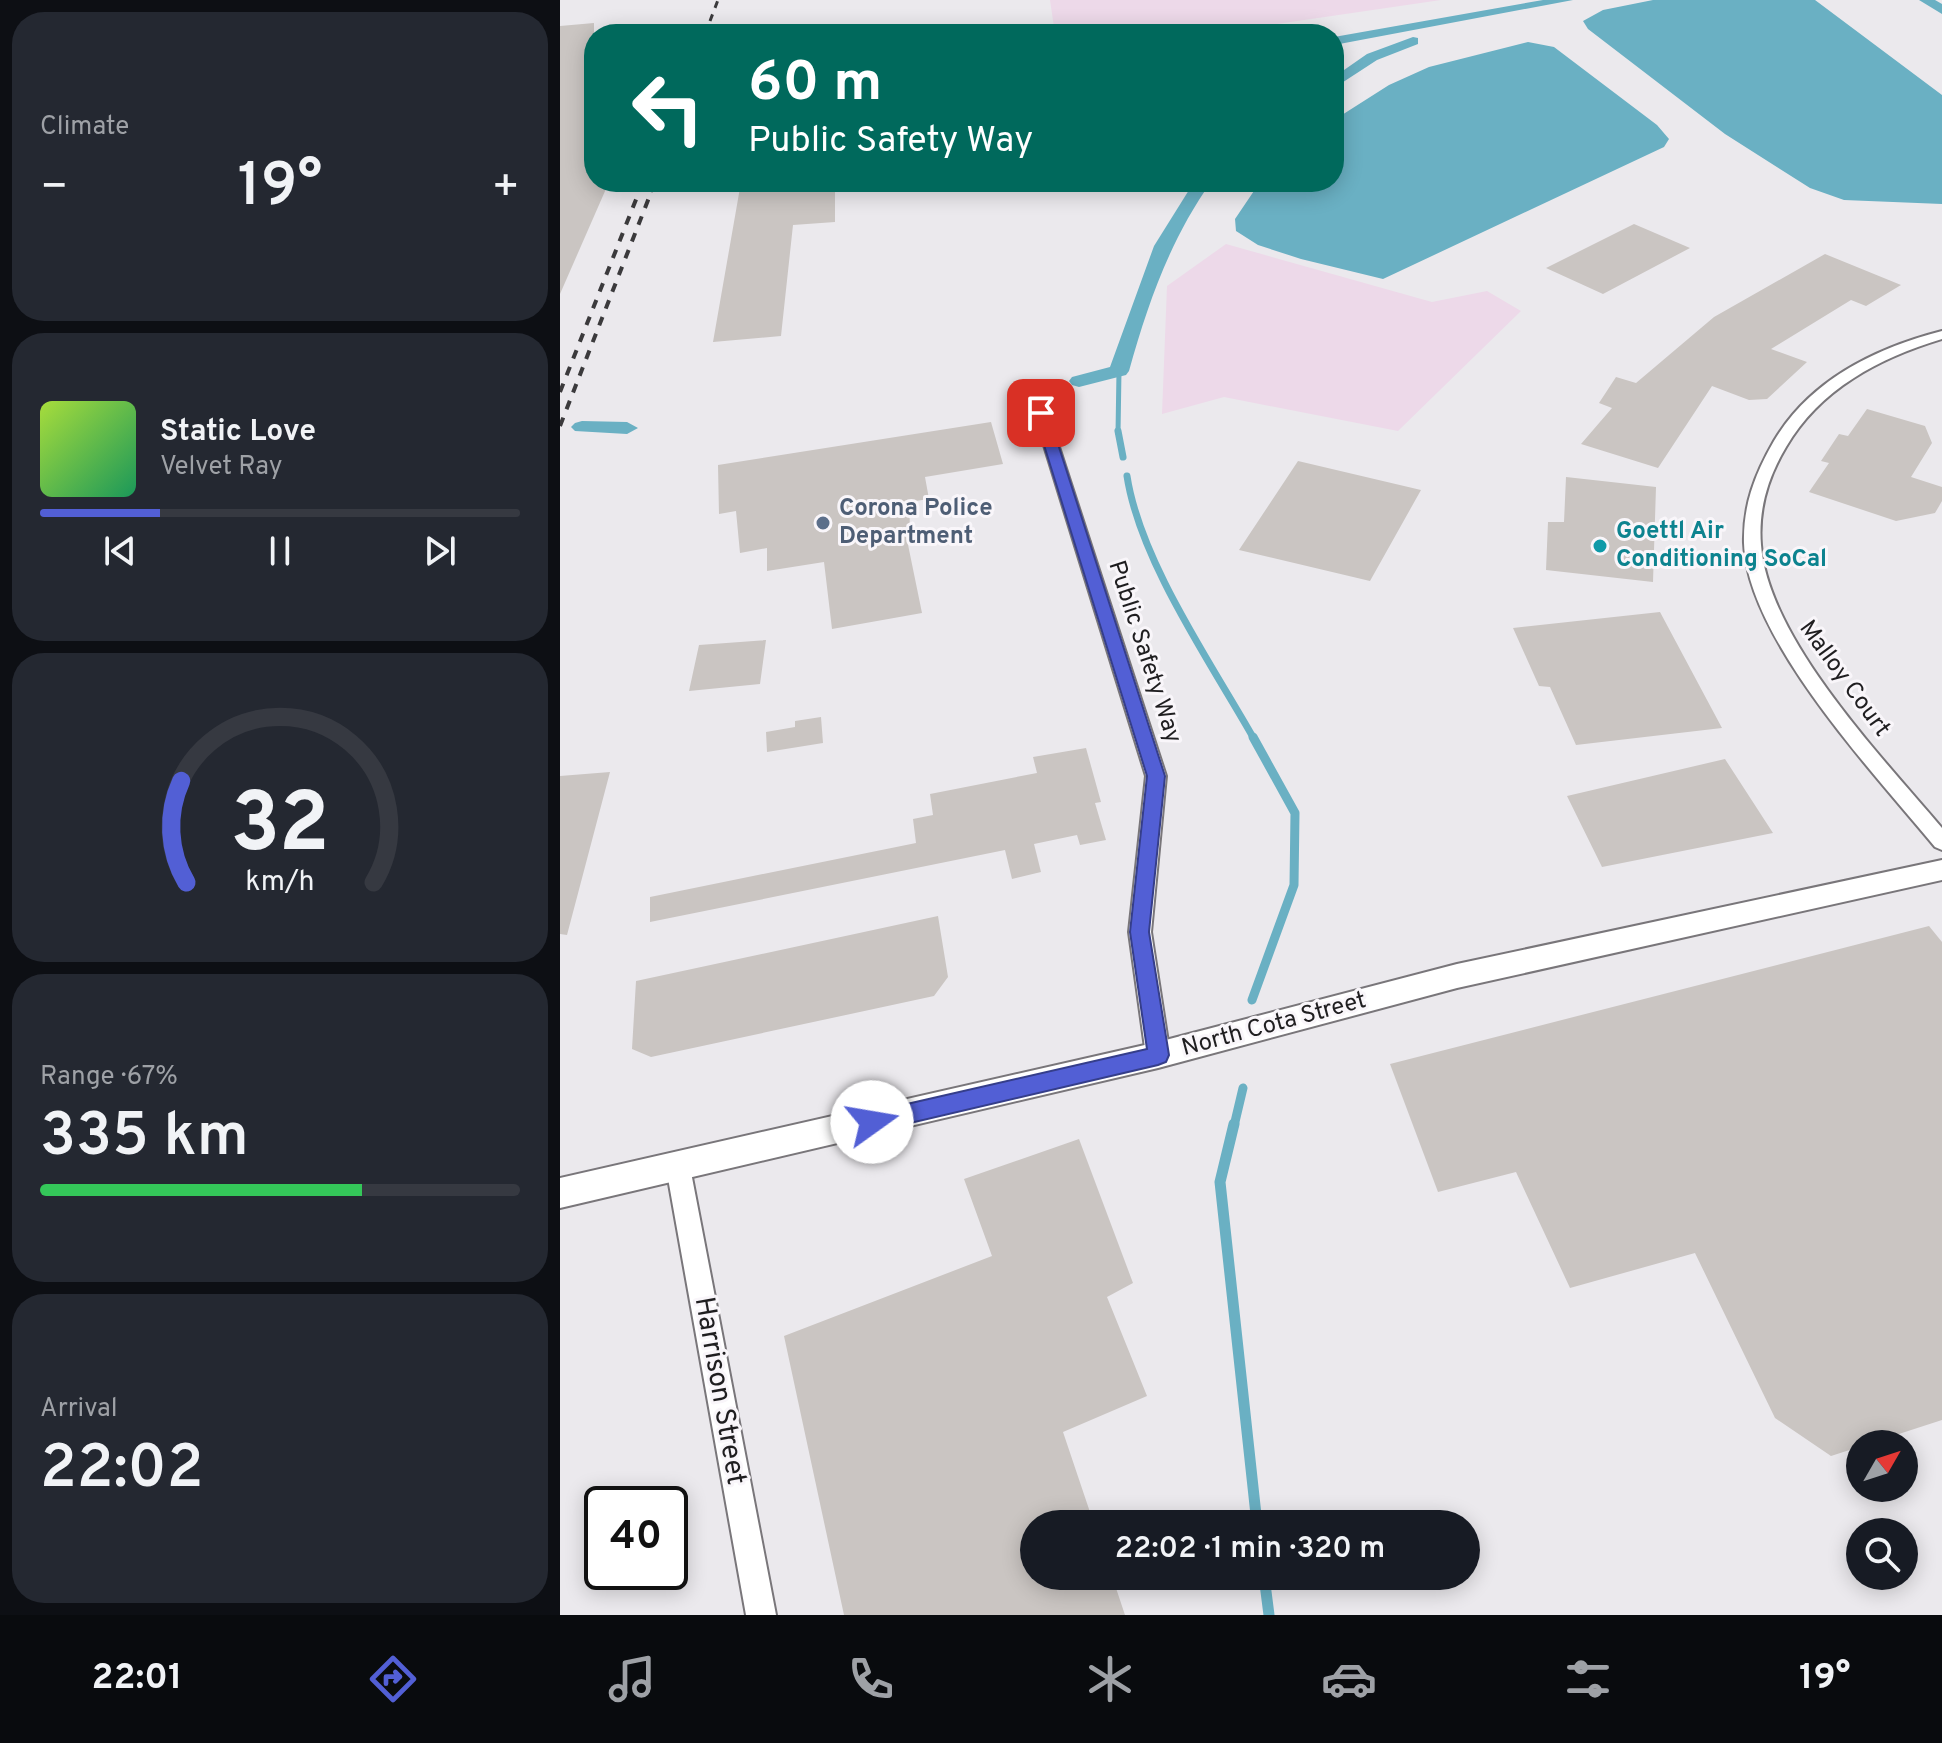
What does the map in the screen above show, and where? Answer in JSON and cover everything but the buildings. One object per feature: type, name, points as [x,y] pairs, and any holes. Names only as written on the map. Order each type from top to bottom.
[{"type":"street","name":"Malloy Court","points":[[1942,335],[1863,362],[1819,398],[1795,421],[1759,475],[1750,516],[1761,593],[1779,632],[1810,678],[1942,842]]},
{"type":"street","name":"Public Safety Way","points":[[1041,413],[1156,776],[1140,932],[1158,1055]]},
{"type":"street","name":"North Cota Street","points":[[560,1193],[1158,1055],[1457,976],[1942,870]]},
{"type":"street","name":"Harrison Street","points":[[678,1167],[761,1615]]},
{"type":"shaded area","points":[[1050,0],[1441,0],[1277,24],[1054,24]]},
{"type":"shaded area","points":[[1226,244],[1432,302],[1487,291],[1521,311],[1398,431],[1224,397],[1162,414],[1167,286]]},
{"type":"water","points":[[1653,0],[1815,0],[1942,95],[1942,204],[1844,200],[1810,188],[1725,134],[1588,29],[1583,21],[1603,10]]},
{"type":"water","points":[[1528,42],[1554,47],[1657,125],[1669,139],[1664,147],[1383,279],[1258,245],[1236,231],[1235,219],[1253,192],[1344,192],[1344,114],[1389,85],[1429,67]]},
{"type":"waterway","points":[[1344,39],[1566,0]]},
{"type":"waterway","points":[[1926,0],[1942,10]]},
{"type":"waterway","points":[[1344,77],[1372,57],[1413,41]]},
{"type":"waterway","points":[[1079,381],[1119,371],[1152,271],[1175,222],[1195,192]]},
{"type":"waterway","points":[[1118,431],[1119,371]]},
{"type":"waterway","points":[[582,427],[627,428]]},
{"type":"waterway","points":[[1118,431],[1123,457]]},
{"type":"waterway","points":[[1127,476],[1134,509],[1162,577],[1254,739]]},
{"type":"waterway","points":[[1252,1000],[1294,885],[1295,813],[1253,737]]},
{"type":"waterway","points":[[1234,1126],[1243,1088]]},
{"type":"waterway","points":[[1234,1124],[1220,1182],[1255,1510]]},
{"type":"waterway","points":[[1266,1590],[1269,1615]]},
{"type":"railway","points":[[709,24],[718,0]]},
{"type":"railway","points":[[560,426],[651,192]]},
{"type":"railway","points":[[560,392],[637,197]]},
{"type":"place","name":"Corona Police Department","points":[[823,523]]},
{"type":"place","name":"Goettl Air Conditioning SoCal","points":[[1600,546]]},
{"type":"route","points":[[872,1122],[1158,1055],[1140,932],[1156,776],[1041,413]]}]
